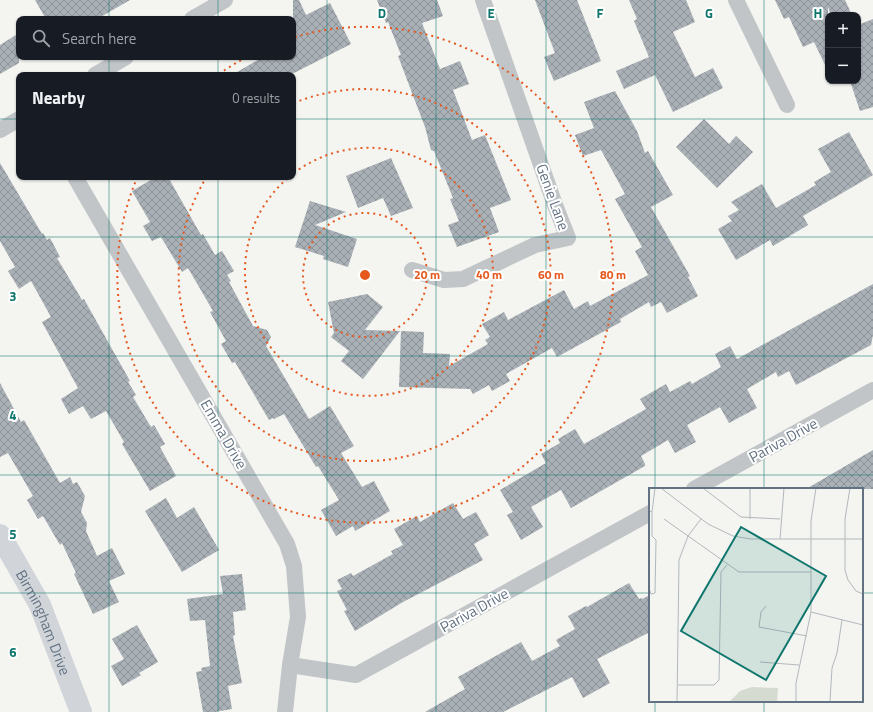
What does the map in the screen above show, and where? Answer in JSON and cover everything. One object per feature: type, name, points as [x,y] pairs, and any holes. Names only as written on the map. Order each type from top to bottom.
[{"type":"main road","name":"Birmingham Drive","points":[[0,535],[40,605],[81,712]]},
{"type":"street","points":[[197,16],[225,0]]},
{"type":"street","name":"Genie Lane","points":[[412,270],[444,280],[463,279],[535,245],[568,238],[483,0]]},
{"type":"street","points":[[736,0],[787,105]]},
{"type":"street","points":[[100,72],[121,60]]},
{"type":"street","points":[[0,130],[16,121]]},
{"type":"street","name":"Emma Drive","points":[[77,180],[287,544],[294,566],[298,617],[290,665],[286,712]]},
{"type":"street","name":"Pariva Drive","points":[[696,488],[873,390]]},
{"type":"street","name":"Pariva Drive","points":[[290,665],[356,675],[649,514]]},
{"type":"building","points":[[35,0],[130,0],[102,16],[44,16]]},
{"type":"building","points":[[293,0],[299,0],[306,15],[330,3],[351,44],[296,72],[237,72],[258,60],[296,60],[296,16],[293,16]]},
{"type":"building","points":[[377,0],[437,0],[443,16],[422,23],[440,69],[460,61],[469,84],[453,90],[472,140],[485,135],[511,200],[490,208],[499,232],[457,247],[448,225],[459,221],[450,199],[453,198],[434,151],[431,150],[425,127],[398,56],[401,55],[388,22],[386,23]]},
{"type":"building","points":[[535,0],[577,0],[601,61],[554,81],[544,57],[555,53]]},
{"type":"building","points":[[629,0],[686,0],[695,22],[673,32],[695,77],[713,68],[723,88],[673,112],[655,75],[624,89],[616,71],[649,57],[634,21],[637,19]]},
{"type":"building","points":[[775,0],[845,0],[851,12],[830,12],[828,7],[828,12],[825,12],[825,65],[814,42],[803,47],[789,17],[784,19]]},
{"type":"building","points":[[873,19],[873,107],[860,111],[851,84],[861,84],[861,24]]},
{"type":"building","points":[[16,35],[16,60],[19,60],[19,63],[0,74],[0,45]]},
{"type":"building","points":[[615,91],[637,131],[645,153],[648,151],[673,195],[651,207],[690,276],[688,277],[698,296],[667,313],[661,302],[651,307],[649,302],[620,319],[621,322],[557,357],[552,348],[506,374],[510,381],[492,391],[489,385],[473,394],[470,389],[399,387],[401,331],[424,332],[423,353],[450,354],[449,366],[488,344],[485,340],[490,337],[482,324],[504,312],[508,320],[564,290],[574,309],[588,301],[590,306],[648,275],[635,251],[642,247],[615,199],[625,194],[601,150],[583,156],[575,135],[594,128],[584,102]]},
{"type":"building","points":[[704,119],[729,144],[736,136],[753,152],[717,188],[676,147]]},
{"type":"building","points":[[849,132],[873,175],[803,216],[808,225],[773,246],[770,240],[736,260],[718,229],[732,221],[728,216],[739,210],[731,202],[762,184],[776,208],[816,185],[814,182],[831,172],[818,149]]},
{"type":"building","points":[[391,158],[413,208],[391,216],[383,198],[358,208],[346,176]]},
{"type":"building","points":[[0,163],[42,234],[43,233],[47,240],[50,238],[60,257],[57,258],[82,300],[84,299],[130,381],[128,382],[136,395],[133,397],[151,427],[154,425],[165,444],[160,447],[176,476],[150,491],[122,444],[124,442],[106,411],[91,419],[83,406],[69,414],[61,399],[78,388],[42,322],[51,317],[31,281],[19,289],[8,271],[15,267],[0,241]]},
{"type":"building","points":[[151,180],[170,180],[201,235],[203,234],[215,255],[222,251],[234,271],[227,275],[231,281],[229,282],[253,326],[267,330],[271,337],[266,346],[309,419],[330,406],[354,446],[341,453],[362,487],[374,481],[390,511],[355,531],[353,526],[336,536],[321,510],[339,500],[318,466],[316,467],[284,414],[269,420],[235,362],[232,363],[221,344],[226,341],[210,312],[213,311],[188,268],[182,272],[161,237],[152,241],[143,226],[150,222],[132,191]]},
{"type":"building","points":[[310,201],[346,212],[315,225],[357,239],[348,267],[323,259],[324,256],[295,247]]},
{"type":"building","points":[[873,284],[873,335],[871,345],[796,385],[789,371],[778,377],[776,372],[747,389],[757,408],[729,423],[720,407],[687,425],[696,442],[675,453],[668,440],[641,456],[645,466],[571,508],[561,490],[531,507],[543,527],[521,540],[507,515],[513,512],[500,490],[546,463],[541,454],[560,443],[558,439],[575,429],[584,444],[646,409],[640,399],[666,384],[670,392],[690,381],[692,384],[721,367],[715,354],[730,346],[737,359]]},
{"type":"building","points":[[367,294],[383,307],[365,330],[400,331],[363,379],[341,361],[349,351],[331,337],[334,333],[328,302]]},
{"type":"building","points":[[0,383],[21,422],[24,420],[60,483],[70,477],[73,484],[77,482],[85,496],[81,512],[87,523],[86,531],[97,556],[112,548],[125,574],[109,581],[119,602],[93,614],[74,574],[76,573],[62,543],[60,545],[43,516],[38,519],[27,500],[33,496],[8,453],[0,457]]},
{"type":"building","points":[[873,450],[873,489],[808,488]]},
{"type":"building","points":[[166,498],[177,518],[194,507],[219,550],[182,572],[145,511]]},
{"type":"building","points":[[453,503],[463,519],[476,512],[489,535],[474,544],[483,560],[403,602],[355,631],[344,611],[347,610],[337,591],[342,589],[337,580],[351,573],[353,576],[393,554],[391,551],[403,545],[394,529],[417,516],[420,522]]},
{"type":"building","points":[[242,574],[246,610],[233,612],[235,635],[233,636],[242,683],[228,686],[232,709],[215,712],[203,712],[196,672],[202,671],[201,668],[210,666],[205,620],[190,621],[187,599],[223,594],[220,576]]},
{"type":"building","points":[[629,583],[639,599],[649,596],[649,633],[597,659],[610,683],[583,698],[572,677],[503,712],[425,712],[465,689],[458,677],[521,642],[532,661],[560,646],[556,640],[575,629],[568,616],[586,606],[587,607]]},
{"type":"building","points":[[137,625],[158,662],[139,673],[141,675],[122,686],[111,666],[124,659],[112,639]]}]
